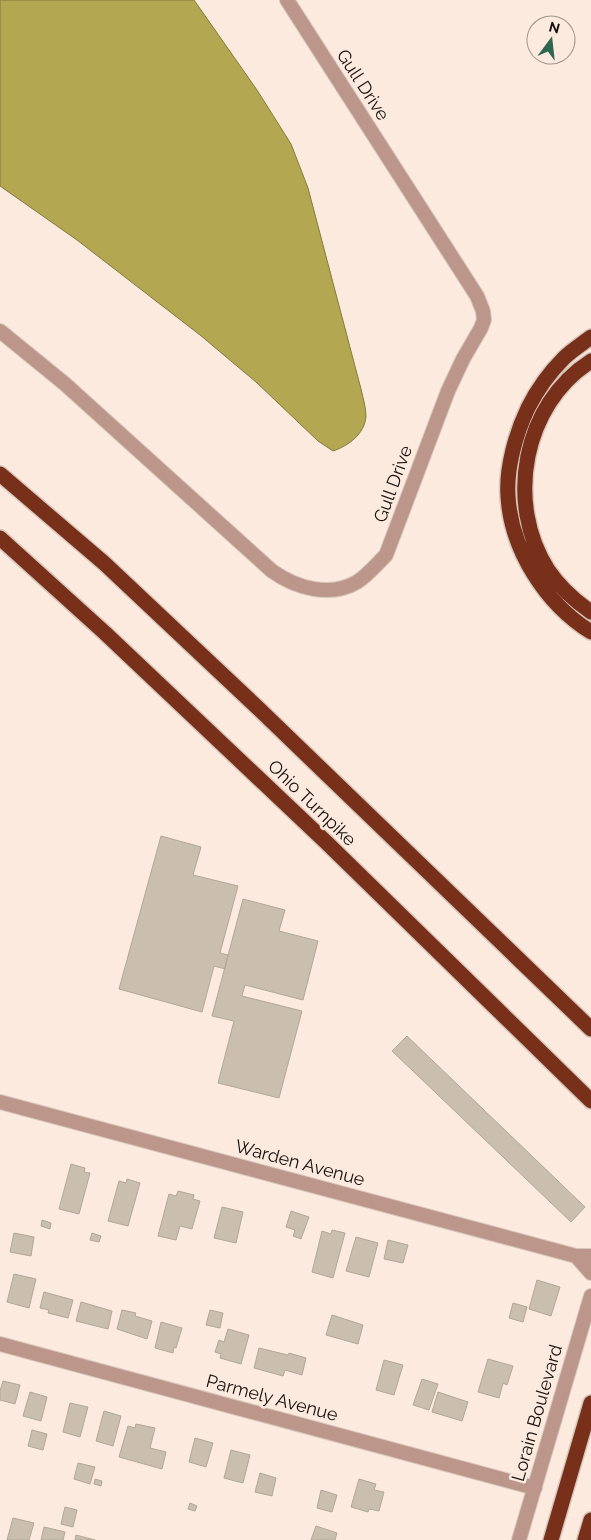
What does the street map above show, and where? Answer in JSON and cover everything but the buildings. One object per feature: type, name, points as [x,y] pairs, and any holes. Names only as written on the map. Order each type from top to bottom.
[{"type":"highway","points":[[591,337],[565,357],[528,407],[517,438],[508,483],[510,515],[523,554],[542,586],[557,604],[591,632]]},
{"type":"highway","points":[[591,362],[565,382],[549,402],[537,424],[528,451],[524,485],[527,513],[536,547],[548,570],[579,604],[591,612]]},
{"type":"highway","name":"Ohio Turnpike","points":[[0,474],[104,563],[259,709],[591,1030]]},
{"type":"highway","name":"Ohio Turnpike","points":[[0,538],[105,633],[328,843],[591,1101]]},
{"type":"highway","points":[[551,1540],[591,1403]]},
{"type":"highway","points":[[585,1540],[591,1520]]},
{"type":"street","name":"Gull Drive","points":[[0,331],[64,384],[272,571],[286,580],[299,586],[317,589],[344,587],[368,574],[386,555],[448,391],[463,359],[482,328],[484,320],[483,311],[477,296],[287,0]]},
{"type":"street","name":"Warden Avenue","points":[[0,1102],[576,1256],[591,1256]]},
{"type":"street","points":[[576,1256],[591,1273]]},
{"type":"street","name":"Lorain Boulevard","points":[[519,1540],[591,1296]]},
{"type":"street","name":"Parmely Avenue","points":[[0,1344],[534,1488]]},
{"type":"shaded area","points":[[0,0],[194,0],[257,90],[291,144],[308,188],[366,410],[363,428],[355,438],[333,451],[318,441],[256,382],[200,335],[77,240],[0,186]]}]
